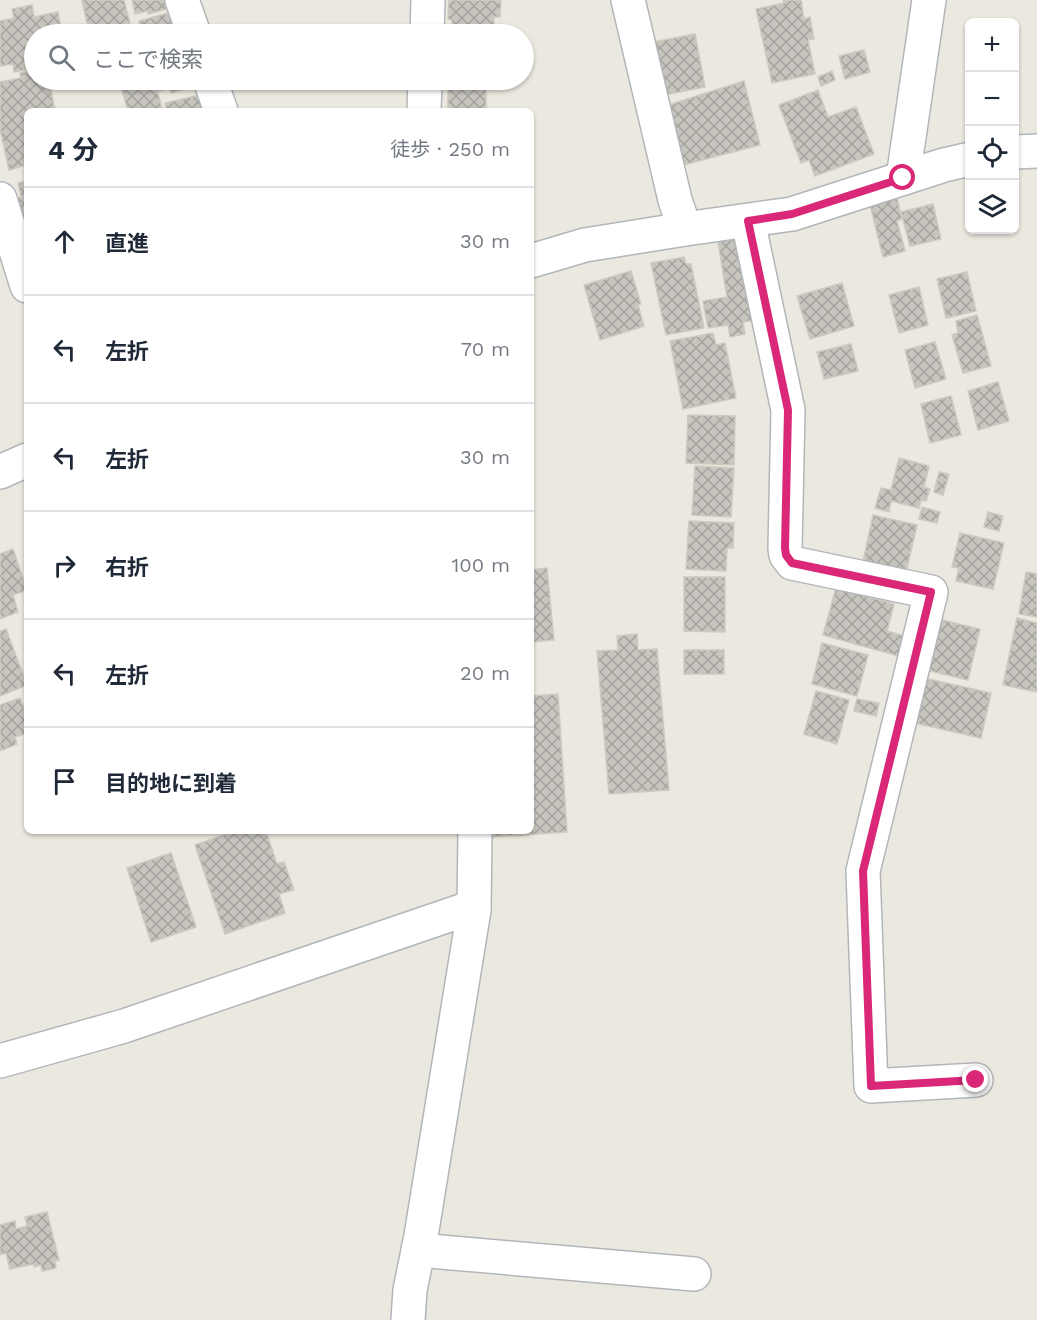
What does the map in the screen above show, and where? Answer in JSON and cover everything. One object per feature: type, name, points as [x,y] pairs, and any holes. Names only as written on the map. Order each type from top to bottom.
[{"type":"street","points":[[182,0],[190,24]]},
{"type":"street","points":[[427,24],[428,0]]},
{"type":"street","points":[[628,0],[675,200],[685,229]]},
{"type":"street","points":[[903,178],[929,0]]},
{"type":"street","points":[[214,90],[220,108]]},
{"type":"street","points":[[424,108],[425,90]]},
{"type":"street","points":[[1019,152],[1037,151]]},
{"type":"street","points":[[534,260],[585,245],[792,214],[965,160]]},
{"type":"street","points":[[0,199],[24,276]]},
{"type":"street","points":[[748,221],[788,410],[786,555],[792,563],[931,592],[863,871],[871,1086],[976,1080]]},
{"type":"street","points":[[0,472],[24,461]]},
{"type":"street","points":[[408,1320],[410,1290],[474,910],[475,834]]},
{"type":"street","points":[[0,1061],[124,1026],[461,911],[474,910]]},
{"type":"street","points":[[418,1250],[694,1274]]},
{"type":"building","points":[[82,0],[124,0],[130,23],[87,24]]},
{"type":"building","points":[[132,0],[168,0],[170,8],[148,14],[147,11],[135,14]]},
{"type":"building","points":[[449,0],[501,0],[500,17],[494,17],[494,24],[452,24],[452,20],[448,19]]},
{"type":"building","points":[[783,0],[801,0],[804,19],[810,17],[814,39],[808,40],[815,74],[772,83],[756,9],[784,3]]},
{"type":"building","points":[[32,5],[34,17],[58,12],[60,24],[24,24],[24,70],[14,72],[13,64],[0,66],[0,21],[14,18],[12,9]]},
{"type":"building","points":[[172,12],[175,24],[140,24],[139,21]]},
{"type":"building","points":[[695,34],[705,87],[664,95],[653,42]]},
{"type":"building","points":[[864,50],[870,72],[845,79],[839,56]]},
{"type":"building","points":[[832,71],[835,80],[821,86],[818,77]]},
{"type":"building","points":[[24,72],[24,90],[51,90],[54,108],[24,108],[24,166],[9,170],[0,129],[0,82],[21,78],[20,73]]},
{"type":"building","points":[[744,81],[760,145],[683,165],[665,106]]},
{"type":"building","points":[[122,90],[157,90],[162,108],[127,108]]},
{"type":"building","points":[[448,90],[486,90],[486,108],[448,108]]},
{"type":"building","points":[[818,90],[828,117],[856,107],[874,154],[815,176],[809,160],[801,163],[779,105]]},
{"type":"building","points":[[200,95],[203,108],[166,108],[165,103]]},
{"type":"building","points":[[24,182],[24,228],[14,198],[21,197],[18,183]]},
{"type":"building","points":[[897,198],[902,219],[897,221],[905,251],[883,257],[870,205]]},
{"type":"building","points":[[933,204],[941,239],[910,246],[901,212]]},
{"type":"building","points":[[736,239],[746,294],[751,293],[756,320],[743,322],[745,334],[730,337],[728,325],[708,328],[703,301],[727,297],[718,242]]},
{"type":"building","points":[[684,257],[686,264],[691,264],[704,328],[666,335],[651,263]]},
{"type":"building","points":[[631,271],[641,304],[638,305],[644,326],[600,340],[584,285]]},
{"type":"building","points":[[967,272],[976,311],[946,318],[937,279]]},
{"type":"building","points":[[842,283],[854,326],[810,339],[797,296]]},
{"type":"building","points":[[919,287],[928,325],[899,333],[889,295]]},
{"type":"building","points":[[977,315],[991,366],[963,373],[952,335],[958,333],[956,321]]},
{"type":"building","points":[[713,333],[716,345],[725,343],[736,398],[683,409],[670,341]]},
{"type":"building","points":[[935,342],[946,379],[915,388],[905,350]]},
{"type":"building","points":[[851,344],[858,371],[824,379],[817,352]]},
{"type":"building","points":[[998,382],[1009,421],[978,430],[968,391]]},
{"type":"building","points":[[951,396],[961,435],[930,443],[921,404]]},
{"type":"building","points":[[688,415],[735,416],[734,465],[686,463]]},
{"type":"building","points":[[899,458],[929,466],[924,487],[930,489],[926,501],[921,500],[919,508],[891,501],[889,512],[875,508],[881,488],[891,490]]},
{"type":"building","points":[[695,466],[734,468],[731,517],[692,515]]},
{"type":"building","points":[[939,472],[949,474],[943,495],[934,492]]},
{"type":"building","points":[[922,507],[940,512],[937,523],[919,519]]},
{"type":"building","points":[[988,512],[1003,516],[999,531],[984,527]]},
{"type":"building","points":[[873,515],[917,525],[906,572],[863,562]]},
{"type":"building","points":[[689,521],[734,523],[733,548],[727,548],[726,571],[686,569]]},
{"type":"building","points":[[960,533],[1004,543],[993,589],[956,581],[959,568],[952,567]]},
{"type":"building","points":[[13,549],[24,581],[24,591],[13,595],[18,612],[0,619],[0,554]]},
{"type":"building","points":[[547,568],[554,640],[534,642],[534,570]]},
{"type":"building","points":[[1026,572],[1037,574],[1037,617],[1019,614]]},
{"type":"building","points":[[684,577],[725,577],[725,632],[684,631]]},
{"type":"building","points":[[836,588],[894,604],[887,631],[908,637],[902,657],[823,635]]},
{"type":"building","points":[[1017,618],[1037,623],[1037,692],[1003,685]]},
{"type":"building","points":[[938,619],[980,629],[968,680],[926,670]]},
{"type":"building","points":[[6,629],[24,677],[24,686],[0,696],[0,631]]},
{"type":"building","points":[[637,634],[638,650],[657,649],[669,790],[609,794],[597,651],[618,650],[617,636]]},
{"type":"building","points":[[822,643],[868,655],[857,696],[812,684]]},
{"type":"building","points":[[684,650],[724,650],[724,674],[684,674]]},
{"type":"building","points":[[924,678],[991,693],[981,738],[914,723]]},
{"type":"building","points":[[816,691],[849,700],[837,744],[804,734]]},
{"type":"building","points":[[558,694],[567,832],[493,837],[493,834],[534,834],[534,696]]},
{"type":"building","points":[[20,698],[24,708],[24,734],[15,737],[17,744],[0,751],[0,705]]},
{"type":"building","points":[[857,699],[879,703],[876,716],[854,711]]},
{"type":"building","points":[[226,834],[267,834],[277,864],[284,862],[294,890],[279,894],[285,913],[225,934],[195,845]]},
{"type":"building","points":[[171,853],[196,927],[151,942],[127,868]]},
{"type":"building","points":[[47,1212],[59,1260],[55,1261],[56,1268],[42,1271],[41,1265],[34,1267],[34,1264],[10,1269],[6,1253],[0,1255],[0,1225],[15,1221],[16,1229],[27,1226],[25,1217]]},
{"type":"route","points":[[903,178],[792,214],[748,221],[788,410],[786,555],[792,563],[931,592],[863,871],[871,1086],[976,1080]]}]
